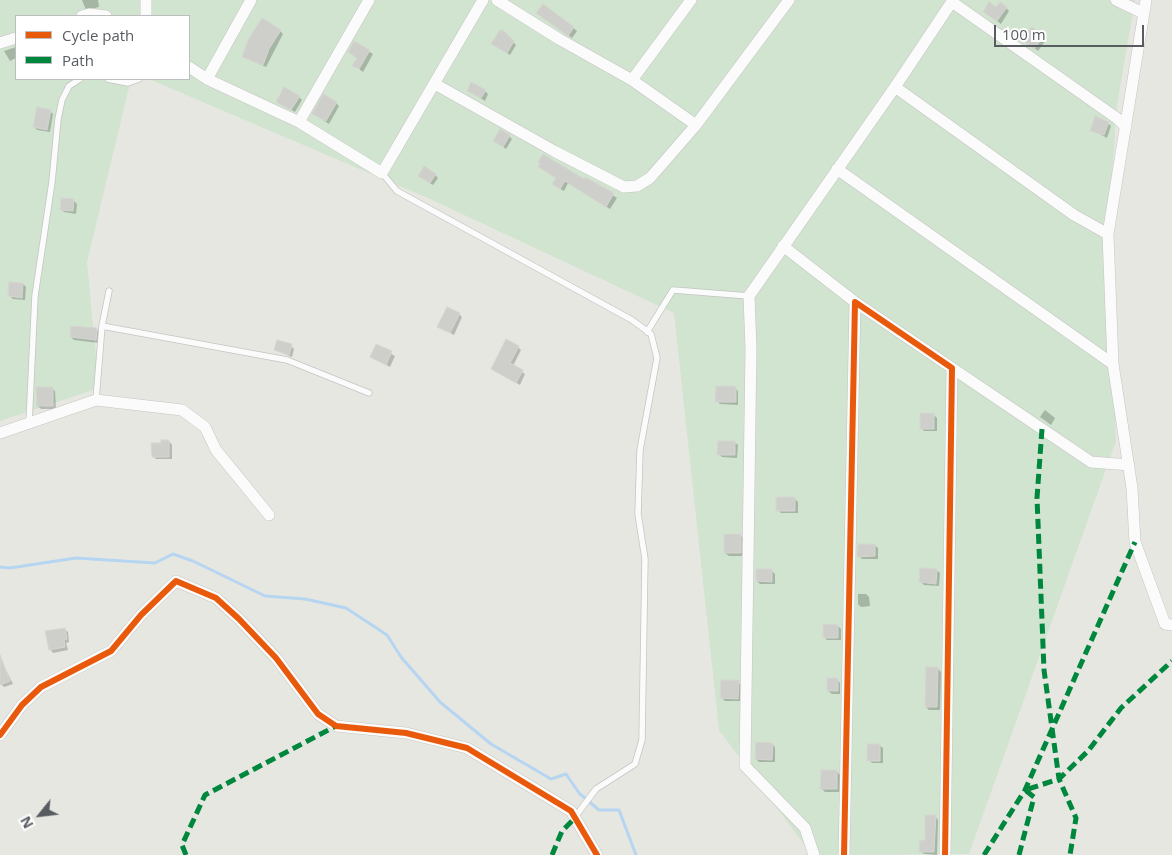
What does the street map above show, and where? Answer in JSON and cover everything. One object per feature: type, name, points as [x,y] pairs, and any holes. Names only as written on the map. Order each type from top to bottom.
[{"type":"street","points":[[146,0],[146,15]]},
{"type":"street","points":[[207,79],[251,0]]},
{"type":"street","points":[[300,122],[369,0]]},
{"type":"street","points":[[190,68],[207,79],[300,122],[382,173],[483,0]]},
{"type":"street","points":[[497,0],[559,39],[632,80],[696,125]]},
{"type":"street","points":[[632,80],[691,0]]},
{"type":"street","points":[[435,84],[554,151],[624,187],[637,186],[650,178],[696,125],[789,0]]},
{"type":"street","points":[[1116,0],[1143,14]]},
{"type":"street","points":[[1146,0],[1108,234],[1113,364],[1129,465],[1135,542],[1165,624],[1172,625]]},
{"type":"street","points":[[814,855],[805,828],[745,766],[751,349],[749,296],[895,87],[952,1],[1118,118],[1126,127]]},
{"type":"street","points":[[0,44],[15,38]]},
{"type":"street","points":[[895,87],[1074,214],[1108,234]]},
{"type":"street","points":[[837,170],[1113,364]]},
{"type":"street","points":[[783,246],[855,302],[1091,462],[1129,465]]},
{"type":"street","points":[[844,855],[855,302]]},
{"type":"street","points":[[945,855],[952,368]]},
{"type":"street","points":[[0,433],[96,400],[182,410],[205,427],[216,450],[269,515]]},
{"type":"street","points":[[0,735],[22,705],[40,687],[111,651],[141,615],[176,581],[216,598],[276,658],[318,714],[336,726],[406,733],[467,748],[571,811],[597,855]]},
{"type":"lane","points":[[29,423],[35,296],[52,182],[58,119],[62,100],[70,86],[79,80]]},
{"type":"lane","points":[[113,80],[128,83],[136,80]]},
{"type":"lane","points":[[382,173],[397,191],[632,320],[651,334],[657,358],[640,450],[638,514],[645,559],[642,740],[635,764],[596,789],[574,818]]},
{"type":"lane","points":[[96,400],[102,326],[109,290]]},
{"type":"lane","points":[[647,332],[673,290],[749,296]]},
{"type":"lane","points":[[102,326],[287,360],[369,393]]},
{"type":"green space","points":[[0,0],[1135,0],[1117,105],[1108,234],[1116,441],[969,854],[812,855],[719,730],[674,313],[430,199],[151,80],[190,80],[190,15],[15,15],[15,80],[131,80],[87,262],[99,388],[0,421]]},
{"type":"building","points":[[989,2],[996,7],[1000,2],[1007,7],[997,21],[983,12]]},
{"type":"building","points":[[543,4],[574,27],[568,36],[536,13]]},
{"type":"building","points":[[262,18],[281,30],[269,49],[263,65],[242,57],[249,38]]},
{"type":"building","points":[[1032,27],[1044,36],[1034,49],[1022,39]]},
{"type":"building","points":[[503,30],[514,41],[507,53],[491,44],[499,31]]},
{"type":"building","points":[[354,41],[370,50],[359,69],[352,66],[357,58],[348,52]]},
{"type":"building","points":[[471,82],[486,90],[481,98],[467,91]]},
{"type":"building","points":[[284,87],[300,96],[291,110],[276,102]]},
{"type":"building","points":[[323,94],[337,102],[326,121],[312,114]]},
{"type":"building","points":[[37,107],[51,110],[47,130],[33,127]]},
{"type":"building","points":[[1095,116],[1109,122],[1104,135],[1090,131]]},
{"type":"building","points":[[500,129],[510,135],[503,147],[493,141]]},
{"type":"building","points":[[543,154],[584,179],[585,177],[614,193],[606,207],[565,181],[560,189],[552,184],[556,178],[538,167],[540,163],[538,162]]},
{"type":"building","points":[[424,166],[436,174],[430,183],[418,176]]},
{"type":"building","points":[[61,198],[74,199],[73,211],[60,210]]},
{"type":"building","points":[[9,282],[23,283],[22,298],[8,296]]},
{"type":"building","points":[[447,307],[460,313],[450,333],[437,327]]},
{"type":"building","points":[[71,326],[97,328],[96,340],[70,337]]},
{"type":"building","points":[[506,339],[519,346],[510,363],[523,370],[516,383],[491,369]]},
{"type":"building","points":[[277,340],[292,344],[289,355],[274,350]]},
{"type":"building","points":[[376,344],[392,351],[386,365],[370,357]]},
{"type":"building","points":[[716,386],[736,386],[736,402],[715,402]]},
{"type":"building","points":[[36,387],[53,387],[53,406],[37,406]]},
{"type":"building","points":[[920,413],[934,413],[934,429],[920,429]]},
{"type":"building","points":[[161,440],[169,440],[169,457],[152,457],[151,443],[161,443]]},
{"type":"building","points":[[718,441],[735,441],[735,455],[717,455]]},
{"type":"building","points":[[776,497],[795,497],[795,511],[776,511]]},
{"type":"building","points":[[724,534],[741,534],[741,553],[724,553]]},
{"type":"building","points":[[858,544],[875,544],[875,556],[857,557]]},
{"type":"building","points":[[920,568],[937,569],[936,584],[919,582]]},
{"type":"building","points":[[756,569],[772,569],[772,582],[756,581]]},
{"type":"building","points":[[823,624],[838,625],[838,638],[823,638]]},
{"type":"building","points":[[65,628],[67,639],[64,640],[65,647],[49,650],[45,631]]},
{"type":"building","points":[[0,655],[10,681],[0,685]]},
{"type":"building","points":[[926,667],[938,667],[937,707],[925,707]]},
{"type":"building","points":[[827,678],[838,678],[838,691],[827,691]]},
{"type":"building","points":[[721,680],[739,680],[738,699],[720,698]]},
{"type":"building","points":[[756,742],[773,743],[772,760],[755,759]]},
{"type":"building","points":[[867,744],[880,744],[880,761],[867,761]]},
{"type":"building","points":[[821,770],[837,770],[837,789],[820,789]]},
{"type":"building","points":[[925,815],[936,815],[934,852],[919,852],[920,840],[925,840]]},
{"type":"waterway","points":[[0,567],[10,568],[76,558],[155,563],[173,554],[193,561],[265,596],[305,599],[346,608],[387,635],[401,657],[440,702],[491,744],[551,779],[566,774],[579,793],[599,810],[619,810],[636,855]]},
{"type":"marked path","points":[[1042,429],[1037,498],[1044,670],[1059,779],[1076,818],[1070,855]]},
{"type":"marked path","points":[[984,855],[1025,790],[1135,542]]},
{"type":"marked path","points":[[1019,855],[1034,797],[1025,790],[1059,779],[1088,751],[1121,708],[1172,661]]},
{"type":"marked path","points":[[186,855],[182,845],[205,795],[336,726]]},
{"type":"marked path","points":[[552,855],[562,831],[574,819]]},
{"type":"cycle path","points":[[844,855],[855,302],[952,368],[945,855]]},
{"type":"cycle path","points":[[0,735],[22,705],[41,687],[111,651],[141,615],[176,581],[216,598],[276,658],[318,714],[336,726],[406,733],[467,748],[571,811],[597,855]]}]
